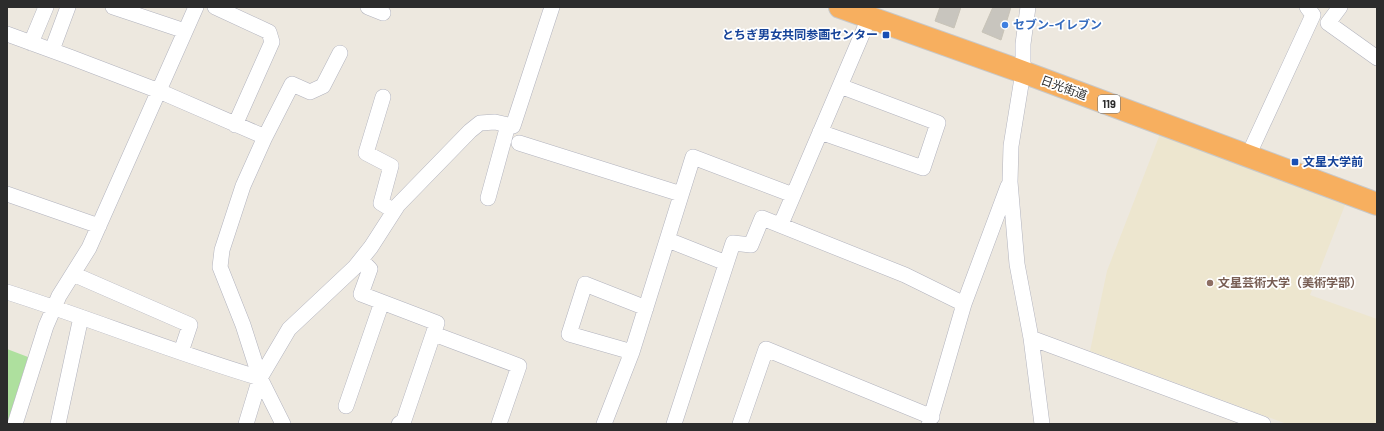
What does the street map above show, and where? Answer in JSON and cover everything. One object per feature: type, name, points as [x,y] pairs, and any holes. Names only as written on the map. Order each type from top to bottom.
[{"type":"highway","name":"日光街道","points":[[840,7],[1023,72],[1377,204]]},
{"type":"street","points":[[32,43],[46,7]]},
{"type":"street","points":[[52,50],[68,7]]},
{"type":"street","points":[[113,7],[185,31]]},
{"type":"street","points":[[15,424],[46,326],[54,307],[59,296],[89,248],[196,7]]},
{"type":"street","points":[[215,7],[269,32],[272,42],[235,125]]},
{"type":"street","points":[[368,7],[383,13]]},
{"type":"street","points":[[246,424],[260,378],[289,329],[355,267],[371,247],[398,205],[470,131],[480,123],[495,122],[513,126],[552,7]]},
{"type":"street","points":[[1028,7],[1023,44],[1023,72],[1011,146],[1010,182],[1017,264],[1031,338],[1042,424]]},
{"type":"street","points":[[1248,156],[1313,14],[1307,7]]},
{"type":"street","points":[[1340,7],[1328,23],[1377,58]]},
{"type":"street","points":[[781,224],[869,18]]},
{"type":"street","points":[[7,34],[158,91],[265,138]]},
{"type":"street","points":[[283,424],[260,378],[243,325],[220,267],[222,250],[243,186],[292,84],[310,92],[323,86],[340,53]]},
{"type":"street","points":[[820,132],[923,168],[938,123],[840,86]]},
{"type":"street","points":[[383,97],[366,153],[391,166],[381,203],[394,211]]},
{"type":"street","points":[[488,198],[508,125]]},
{"type":"street","points":[[519,143],[681,194]]},
{"type":"street","points":[[604,424],[632,352],[693,158],[794,195]]},
{"type":"street","points":[[740,424],[766,349],[930,420],[964,304],[1010,182]]},
{"type":"street","points":[[7,194],[99,226]]},
{"type":"street","points":[[674,424],[733,243],[751,245],[762,218],[781,224],[905,275],[964,304]]},
{"type":"street","points":[[668,240],[726,263]]},
{"type":"street","points":[[361,260],[370,268],[361,294],[437,323],[404,420],[399,424]]},
{"type":"street","points":[[73,274],[190,325],[180,352]]},
{"type":"street","points":[[632,352],[569,334],[584,284],[646,308]]},
{"type":"street","points":[[7,292],[54,307],[223,367],[260,378]]},
{"type":"street","points":[[346,406],[382,302]]},
{"type":"street","points":[[58,424],[81,317]]},
{"type":"street","points":[[442,337],[519,366],[499,424]]},
{"type":"street","points":[[1031,338],[1228,418],[1263,424]]},
{"type":"shaded area","name":"文星芸術大学（美術学部）","points":[[1160,134],[1345,205],[1310,295],[1377,319],[1377,424],[1287,424],[1090,351],[1107,271]]},
{"type":"green space","points":[[7,349],[28,357],[7,424]]},
{"type":"building","points":[[940,7],[961,7],[954,28],[935,21]]},
{"type":"building","points":[[993,7],[1011,7],[1001,40],[982,32]]},
{"type":"place","name":"セブン-イレブン","points":[[1005,25]]},
{"type":"place","name":"とちぎ男女共同参画センター","points":[[886,35]]},
{"type":"place","name":"文星大学前","points":[[1295,162]]},
{"type":"place","name":"文星芸術大学（美術学部）","points":[[1210,283]]}]
